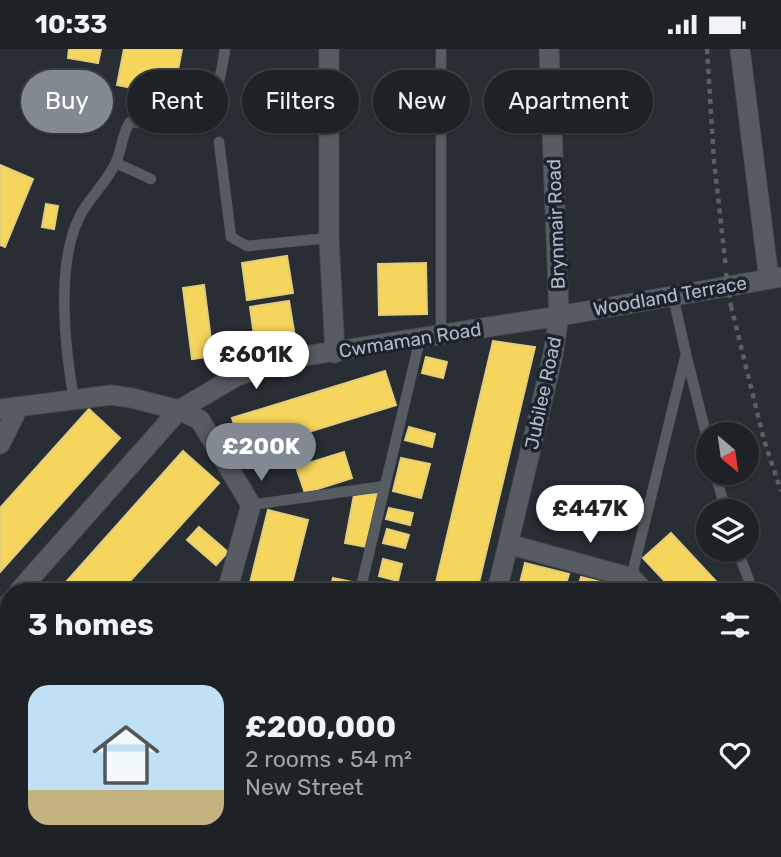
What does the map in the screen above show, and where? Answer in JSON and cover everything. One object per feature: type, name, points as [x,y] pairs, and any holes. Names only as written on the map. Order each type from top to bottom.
[{"type":"street","points":[[329,49],[329,239],[335,353]]},
{"type":"street","name":"Brynmair Road","points":[[549,49],[559,316]]},
{"type":"street","points":[[740,49],[775,278]]},
{"type":"street","name":"Woodland Terrace","points":[[559,316],[775,278]]},
{"type":"street","name":"Cwmaman Road","points":[[26,583],[179,410],[237,376],[292,358],[559,316]]},
{"type":"street","name":"Jubilee Road","points":[[499,583],[553,355],[559,316]]},
{"type":"street","points":[[0,444],[9,408],[111,395],[179,410],[200,420],[251,505],[229,583]]},
{"type":"street","points":[[508,544],[623,583]]},
{"type":"lane","points":[[74,400],[69,374],[65,264],[71,236],[79,217],[116,163],[130,122],[148,125],[180,122],[211,105],[221,77],[225,49]]},
{"type":"lane","points":[[441,49],[441,335]]},
{"type":"lane","points":[[219,142],[231,237],[247,246],[329,239]]},
{"type":"lane","points":[[116,163],[151,179]]},
{"type":"lane","points":[[673,296],[703,422]]},
{"type":"lane","points":[[362,583],[420,339]]},
{"type":"lane","points":[[636,583],[686,354]]},
{"type":"lane","points":[[251,505],[385,486]]},
{"type":"lane","points":[[742,562],[750,583]]},
{"type":"path","points":[[707,49],[714,161],[731,306],[764,440],[781,491]]},
{"type":"building: Homes","points":[[69,49],[101,49],[98,63],[68,58]]},
{"type":"building: Homes","points":[[124,49],[182,49],[178,70],[127,70],[127,87],[117,85]]},
{"type":"building: Homes","points":[[0,165],[33,179],[5,247],[0,245]]},
{"type":"building: Homes","points":[[46,204],[58,206],[54,229],[42,227]]},
{"type":"building: Homes","points":[[287,256],[293,293],[247,300],[242,263]]},
{"type":"building: Homes","points":[[426,263],[427,314],[379,315],[378,264]]},
{"type":"building: Homes","points":[[204,285],[213,356],[192,359],[183,288]]},
{"type":"building: Homes","points":[[289,301],[295,337],[255,343],[250,307]]},
{"type":"building: Homes","points":[[493,341],[535,347],[479,583],[436,583]]},
{"type":"building: Homes","points":[[426,357],[447,362],[443,378],[422,373]]},
{"type":"building: Homes","points":[[385,371],[396,405],[243,452],[232,418]]},
{"type":"building: Homes","points":[[89,409],[120,438],[0,572],[0,508]]},
{"type":"building: Homes","points":[[409,427],[435,434],[432,447],[405,440]]},
{"type":"building: Homes","points":[[183,451],[219,483],[128,583],[65,583]]},
{"type":"building: Homes","points":[[344,452],[352,478],[305,493],[296,467]]},
{"type":"building: Homes","points":[[401,458],[430,464],[421,498],[393,491]]},
{"type":"building: Homes","points":[[378,494],[367,547],[345,543],[354,495]]},
{"type":"building: Homes","points":[[389,508],[413,513],[410,525],[386,519]]},
{"type":"building: Homes","points":[[268,510],[308,520],[292,583],[250,583]]},
{"type":"building: Homes","points":[[199,527],[228,552],[216,565],[187,540]]},
{"type":"building: Homes","points":[[387,529],[409,535],[405,548],[383,543]]},
{"type":"building: Homes","points":[[671,533],[718,583],[666,583],[643,558]]},
{"type":"building: Homes","points":[[383,559],[402,564],[398,581],[379,576]]},
{"type":"building: Homes","points":[[525,563],[569,574],[566,583],[520,583]]},
{"type":"building: Homes","points":[[581,577],[604,583],[579,583]]},
{"type":"building: Homes","points":[[333,578],[357,583],[332,583]]}]
